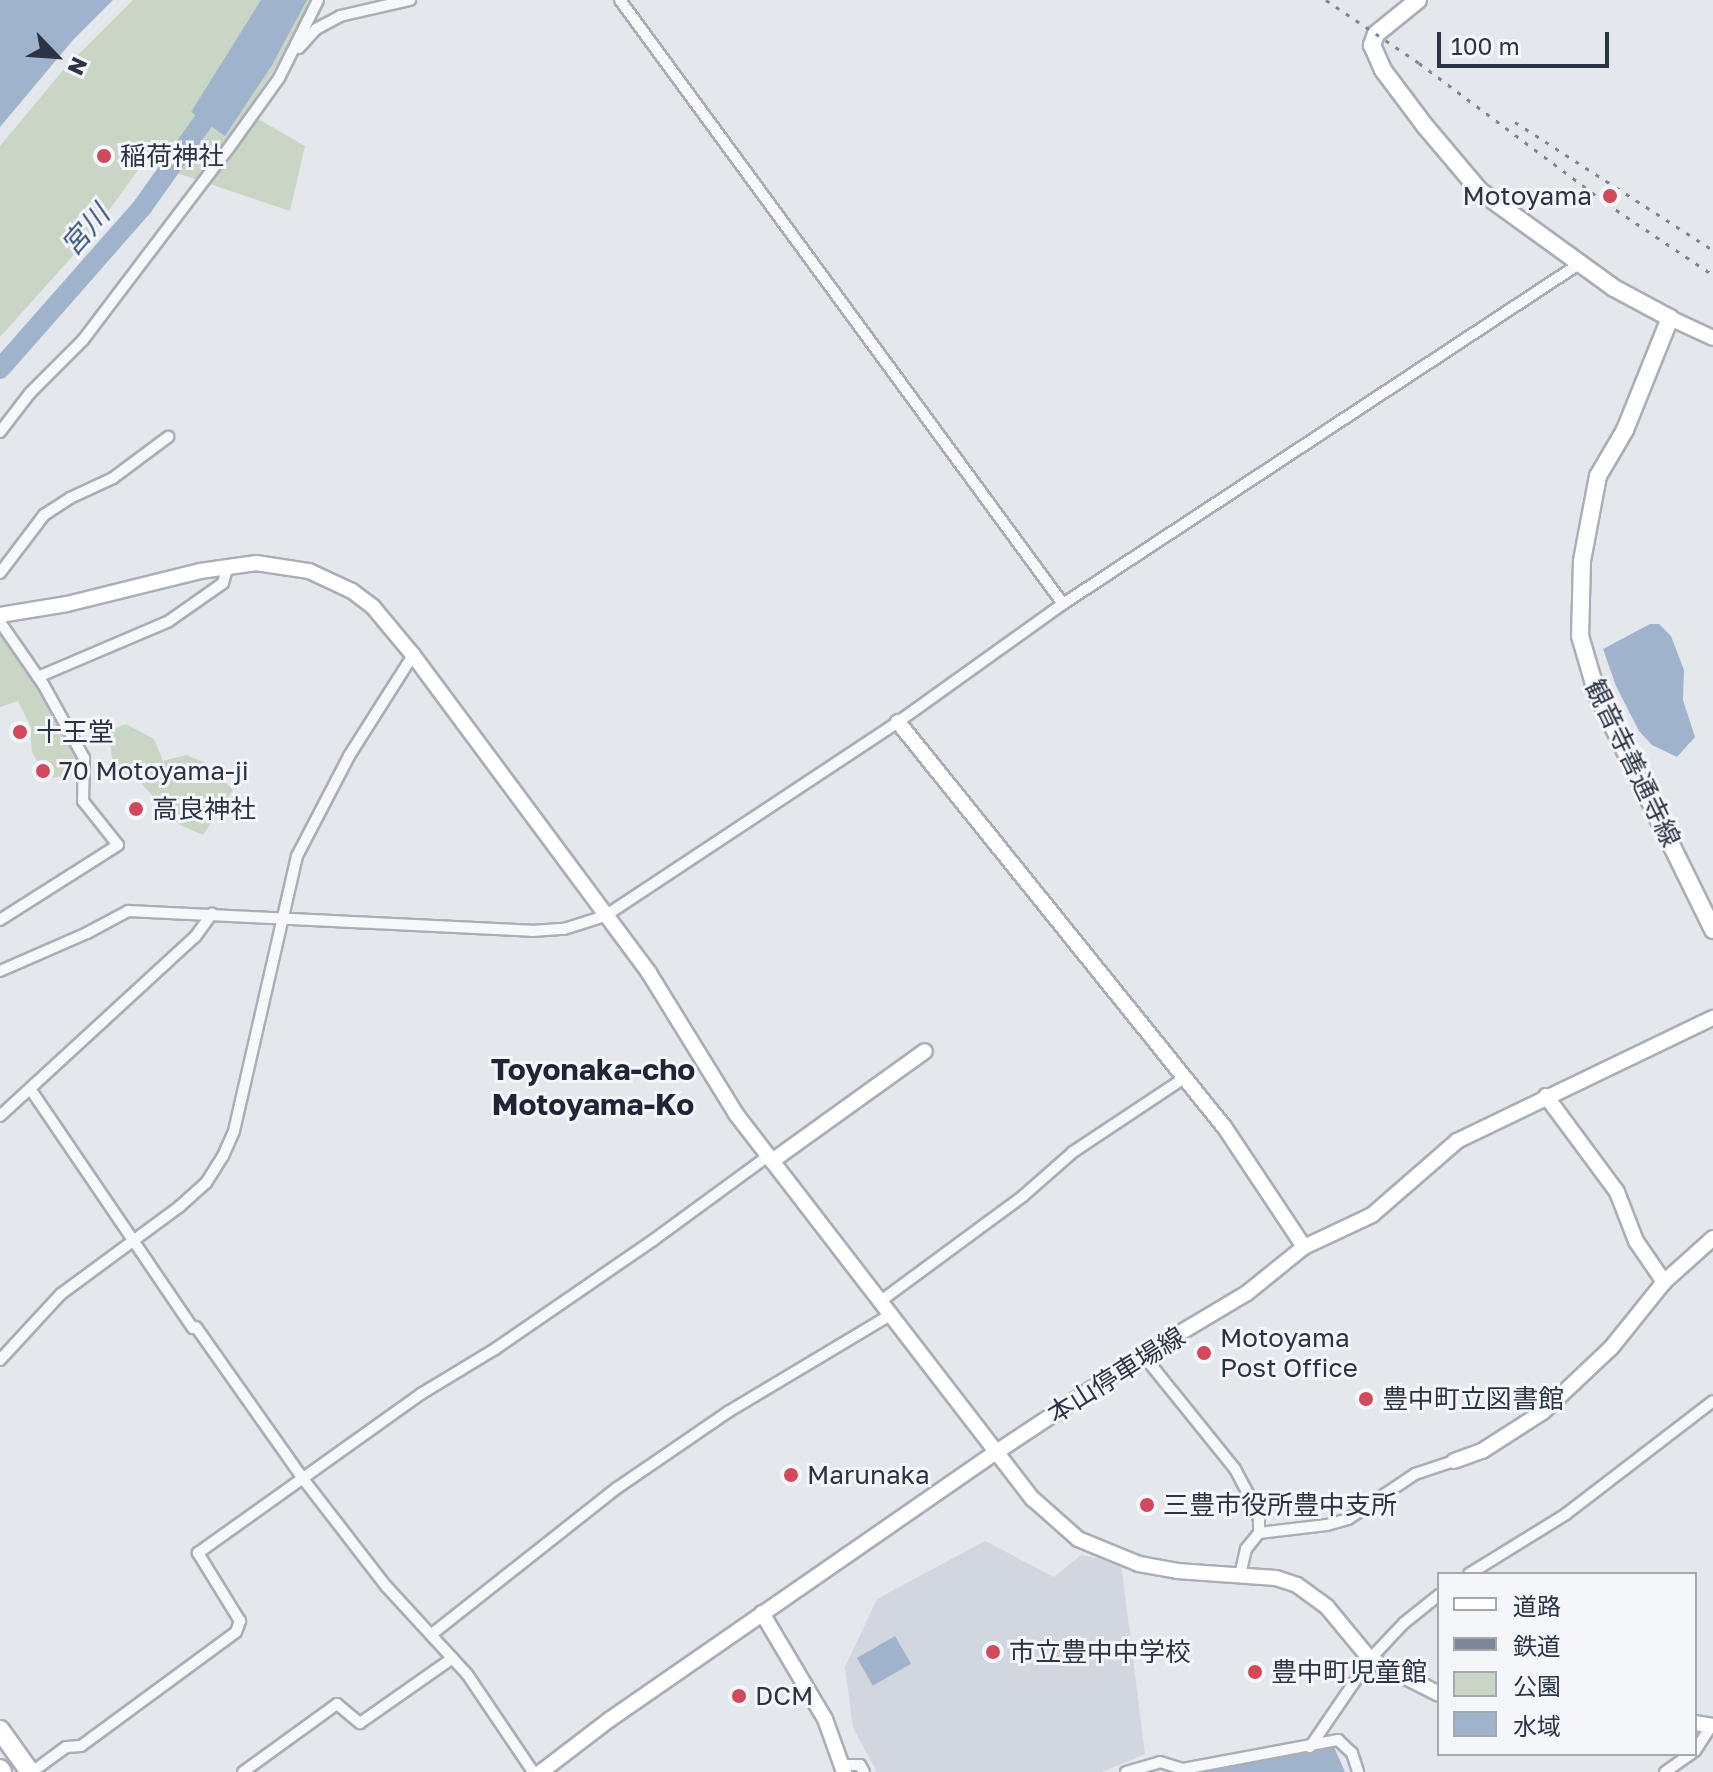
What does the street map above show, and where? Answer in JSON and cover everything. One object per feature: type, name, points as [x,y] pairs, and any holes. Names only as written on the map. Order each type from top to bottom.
[{"type":"highway","points":[[0,1730],[31,1772]]},
{"type":"main road","points":[[1418,0],[1376,34],[1374,54],[1425,126],[1480,191],[1579,264],[1670,318]]},
{"type":"main road","name":"観音寺善通寺線","points":[[1670,318],[1625,430],[1604,461],[1592,496],[1582,561],[1580,636],[1597,694],[1713,930]]},
{"type":"street","points":[[290,58],[318,0]]},
{"type":"street","points":[[0,432],[120,292],[228,149],[290,58],[316,29],[340,16],[410,0]]},
{"type":"street","points":[[620,0],[1063,604]]},
{"type":"street","points":[[0,971],[87,933],[128,911],[532,931],[564,929],[605,916],[898,722],[1063,604],[1579,264]]},
{"type":"street","points":[[1670,318],[1713,338]]},
{"type":"street","points":[[0,573],[44,515],[70,498],[113,478],[168,437]]},
{"type":"street","points":[[0,615],[67,604],[228,566],[284,565],[330,579],[373,607],[413,655],[649,973],[719,1090],[1033,1499],[1078,1539],[1139,1564],[1177,1571],[1276,1578],[1312,1594],[1327,1607],[1370,1659],[1437,1693]]},
{"type":"street","points":[[38,677],[169,621],[223,583],[228,566]]},
{"type":"street","points":[[0,622],[38,677],[84,758],[83,801],[118,845],[0,920]]},
{"type":"street","points":[[0,1360],[61,1294],[206,1183],[223,1156],[234,1131],[297,856],[349,756],[413,655]]},
{"type":"street","points":[[898,722],[1225,1128],[1304,1247]]},
{"type":"street","points":[[0,1116],[195,937],[212,914]]},
{"type":"street","name":"本山停車場線","points":[[541,1772],[762,1613],[998,1451],[1143,1355],[1247,1293],[1304,1247],[1372,1215],[1457,1141],[1713,1018]]},
{"type":"street","points":[[31,1772],[66,1747],[81,1746],[236,1632],[240,1621],[198,1553],[421,1394],[495,1349],[925,1051]]},
{"type":"street","points":[[882,1300],[1023,1196],[1073,1152],[1183,1079]]},
{"type":"street","points":[[31,1090],[132,1241],[304,1480],[386,1586],[453,1658],[533,1772]]},
{"type":"street","points":[[1546,1096],[1617,1192],[1636,1241],[1664,1282]]},
{"type":"street","points":[[1240,1575],[1246,1549],[1259,1533],[1327,1525],[1348,1519],[1415,1474],[1482,1451],[1543,1412],[1611,1348],[1664,1282],[1713,1238]]},
{"type":"street","points":[[432,1634],[617,1488],[728,1412],[892,1314]]},
{"type":"street","points":[[1143,1355],[1235,1469],[1252,1501],[1259,1533]]},
{"type":"street","points":[[1472,1572],[1566,1514],[1713,1401]]},
{"type":"street","points":[[1310,1747],[1370,1659],[1404,1623],[1437,1597]]},
{"type":"street","points":[[762,1613],[825,1719],[844,1768],[860,1765],[864,1772]]},
{"type":"street","points":[[243,1772],[337,1704],[360,1723],[453,1658]]},
{"type":"street","points":[[1697,1747],[1712,1726]]},
{"type":"street","points":[[1126,1772],[1160,1762],[1183,1769],[1338,1740],[1352,1753],[1358,1772]]},
{"type":"street","points":[[1665,1772],[1689,1756]]},
{"type":"shaded area","name":"市立豊中中学校","points":[[985,1541],[1054,1577],[1081,1555],[1121,1563],[1145,1754],[1102,1772],[877,1772],[853,1728],[845,1667],[877,1599]]},
{"type":"green space","points":[[133,0],[311,0],[290,46],[246,112],[305,146],[290,211],[144,162],[88,239],[0,337],[0,146],[64,69]]},
{"type":"green space","points":[[0,634],[6,636],[80,757],[76,775],[47,778],[32,752],[30,726],[18,701],[0,707]]},
{"type":"green space","points":[[126,724],[154,739],[163,761],[186,755],[208,764],[233,790],[203,835],[180,825],[138,780],[113,767],[109,731]]},
{"type":"water","points":[[0,0],[113,0],[73,40],[0,127]]},
{"type":"water","points":[[261,0],[307,0],[272,65],[225,136],[191,112]]},
{"type":"water","points":[[1650,624],[1659,624],[1671,636],[1684,670],[1683,700],[1695,737],[1677,757],[1652,745],[1639,731],[1616,686],[1603,649]]},
{"type":"water","points":[[895,1636],[911,1664],[873,1686],[857,1658]]},
{"type":"water","points":[[1334,1747],[1345,1772],[1189,1772],[1190,1771]]},
{"type":"waterway","name":"宮川","points":[[0,369],[143,206],[219,99]]},
{"type":"railway","points":[[1326,0],[1419,63],[1606,203],[1713,275]]},
{"type":"railway","points":[[1515,122],[1713,250]]},
{"type":"place","name":"稲荷神社","points":[[104,156]]},
{"type":"place","name":"Motoyama","points":[[1610,196]]},
{"type":"place","name":"十王堂","points":[[20,732]]},
{"type":"place","name":"70 Motoyama-ji","points":[[43,771]]},
{"type":"place","name":"高良神社","points":[[136,809]]},
{"type":"place","name":"Motoyama Post Office","points":[[1204,1353]]},
{"type":"place","name":"豊中町立図書館","points":[[1366,1399]]},
{"type":"place","name":"Marunaka","points":[[791,1475]]},
{"type":"place","name":"三豊市役所豊中支所","points":[[1147,1505]]},
{"type":"place","name":"市立豊中中学校","points":[[993,1652]]},
{"type":"place","name":"豊中町児童館","points":[[1255,1672]]},
{"type":"place","name":"DCM","points":[[739,1696]]},
{"type":"district","name":"Toyonaka-cho Motoyama-Ko","points":[[593,1086]]}]
